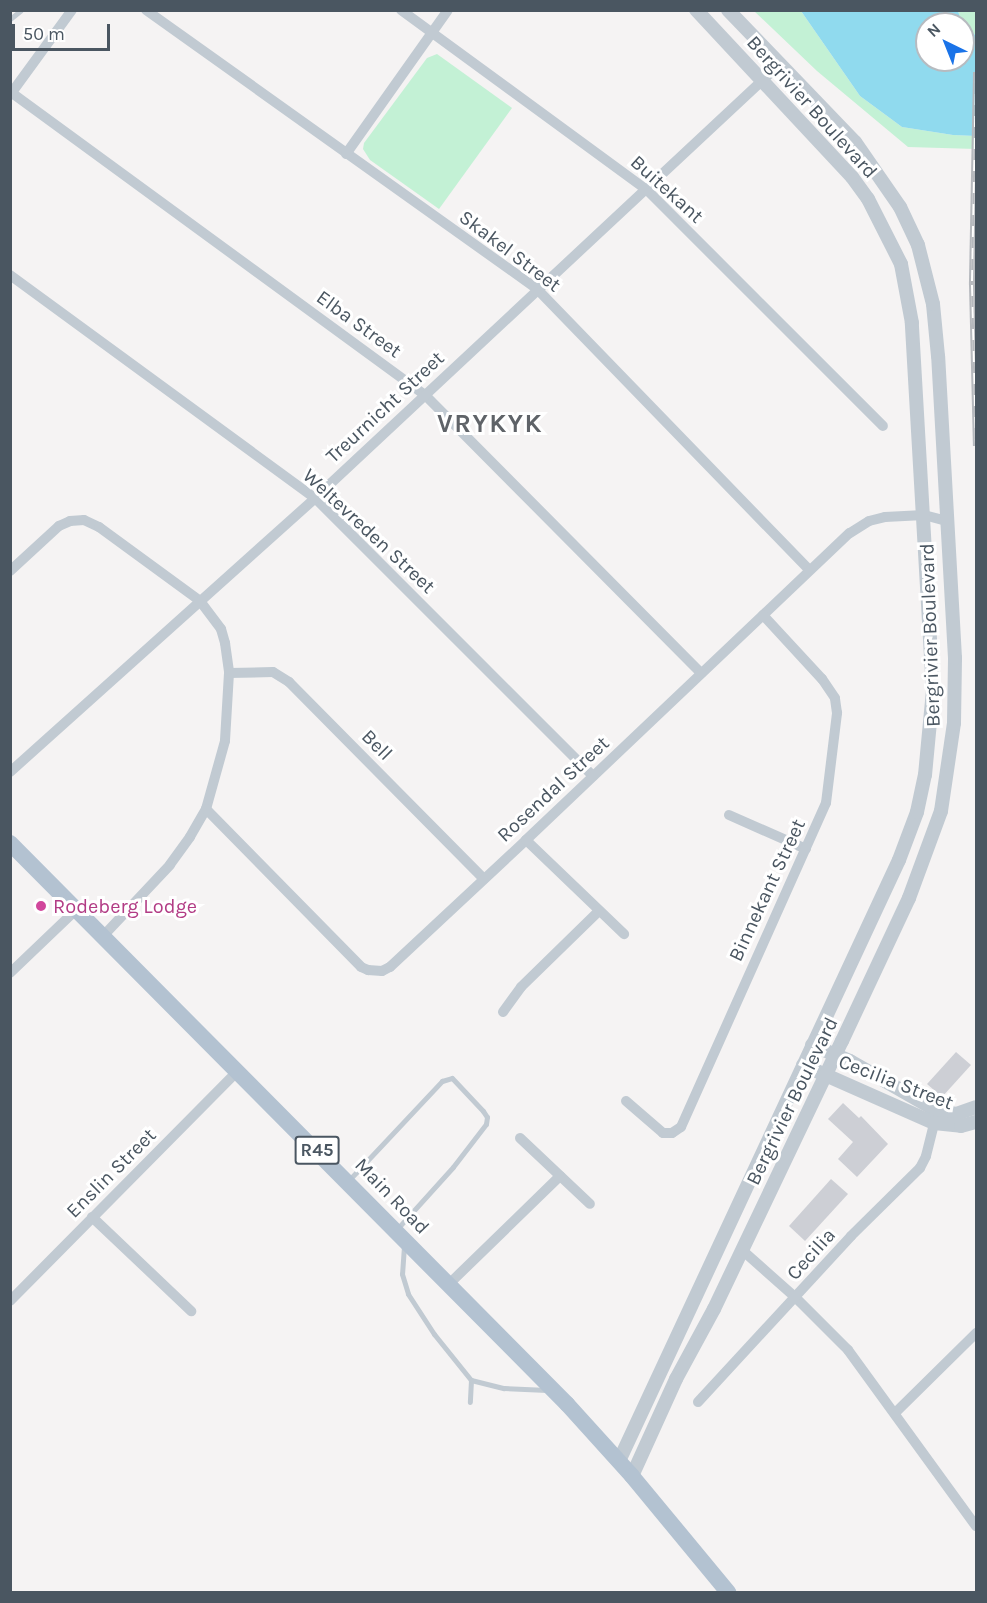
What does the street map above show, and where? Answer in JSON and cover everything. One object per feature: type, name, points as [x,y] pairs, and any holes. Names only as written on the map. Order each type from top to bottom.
[{"type":"main road","name":"Main Road","points":[[10,843],[553,1390],[632,1476],[728,1593]]},
{"type":"street","points":[[11,94],[72,10]]},
{"type":"street","name":"Skakel Street","points":[[146,10],[537,290],[809,570]]},
{"type":"street","name":"Buitekant","points":[[400,10],[646,189],[882,426]]},
{"type":"street","points":[[346,154],[448,10]]},
{"type":"street","name":"Bergrivier Boulevard","points":[[619,1461],[899,860],[917,812],[930,736],[933,662],[924,515],[912,323],[901,264],[868,199],[852,177],[696,10]]},
{"type":"street","name":"Bergrivier Boulevard","points":[[632,1476],[676,1379],[742,1250],[909,898],[941,811],[951,753],[956,689],[933,304],[918,245],[900,207],[855,142],[728,10]]},
{"type":"street","name":"Treurnicht Street","points":[[10,772],[315,498],[780,64]]},
{"type":"street","name":"Elba Street","points":[[11,94],[425,395],[701,674]]},
{"type":"street","name":"Weltevreden Street","points":[[10,275],[315,498],[593,776]]},
{"type":"street","name":"Rosendal Street","points":[[206,809],[361,967],[382,971],[390,967],[526,840],[850,533],[868,521],[905,515],[924,515],[946,521]]},
{"type":"street","points":[[10,571],[59,526],[70,521],[84,519],[200,601],[222,629],[230,673],[225,741],[206,809],[170,865],[103,936]]},
{"type":"street","name":"Binnekant Street","points":[[626,1101],[663,1132],[672,1133],[681,1127],[806,849],[827,796],[836,705],[830,689],[763,615]]},
{"type":"street","name":"Bell","points":[[230,673],[273,672],[289,682],[484,879]]},
{"type":"street","points":[[729,815],[806,849]]},
{"type":"street","points":[[526,840],[624,934]]},
{"type":"street","points":[[10,973],[77,909]]},
{"type":"street","points":[[503,1012],[521,987],[599,911]]},
{"type":"street","name":"Cecilia Street","points":[[812,1045],[836,1055],[936,1110],[956,1114],[976,1107]]},
{"type":"street","name":"Cecilia Street","points":[[803,1065],[934,1123],[961,1126],[976,1122]]},
{"type":"street","name":"Enslin Street","points":[[10,1301],[238,1071]]},
{"type":"street","name":"Cecilia","points":[[698,1402],[851,1236],[922,1165],[934,1123]]},
{"type":"street","points":[[520,1138],[590,1204]]},
{"type":"street","points":[[449,1284],[560,1176]]},
{"type":"street","points":[[92,1217],[191,1311]]},
{"type":"street","points":[[742,1250],[796,1298],[848,1350],[976,1526]]},
{"type":"street","points":[[896,1413],[976,1333]]},
{"type":"lane","points":[[10,19],[21,10]]},
{"type":"lane","points":[[348,1181],[448,1077],[452,1078],[475,1101],[487,1117],[486,1124],[400,1235],[402,1274],[408,1294],[434,1334],[471,1380],[504,1388],[553,1390]]},
{"type":"lane","points":[[470,1402],[471,1380]]},
{"type":"green space","points":[[754,11],[801,11],[860,96],[902,127],[976,136],[976,149],[908,147],[817,71]]},
{"type":"green space","points":[[976,11],[976,36],[975,12],[958,12]]},
{"type":"green space","points":[[437,54],[512,108],[439,209],[370,160],[363,149],[364,143],[427,58]]},
{"type":"water","points":[[801,11],[958,11],[915,12],[915,72],[975,72],[975,35],[976,136],[902,127],[860,96]]},
{"type":"building","points":[[956,1052],[971,1065],[942,1097],[927,1084]]},
{"type":"building","points":[[843,1103],[859,1118],[861,1116],[888,1144],[857,1177],[838,1159],[853,1142],[828,1119]]},
{"type":"building","points":[[831,1179],[848,1194],[805,1241],[789,1226]]},
{"type":"railway","points":[[976,72],[972,285],[976,446]]},
{"type":"place","name":"Rodeberg Lodge","points":[[41,906]]},
{"type":"district","name":"VRYKYK","points":[[490,424]]}]
